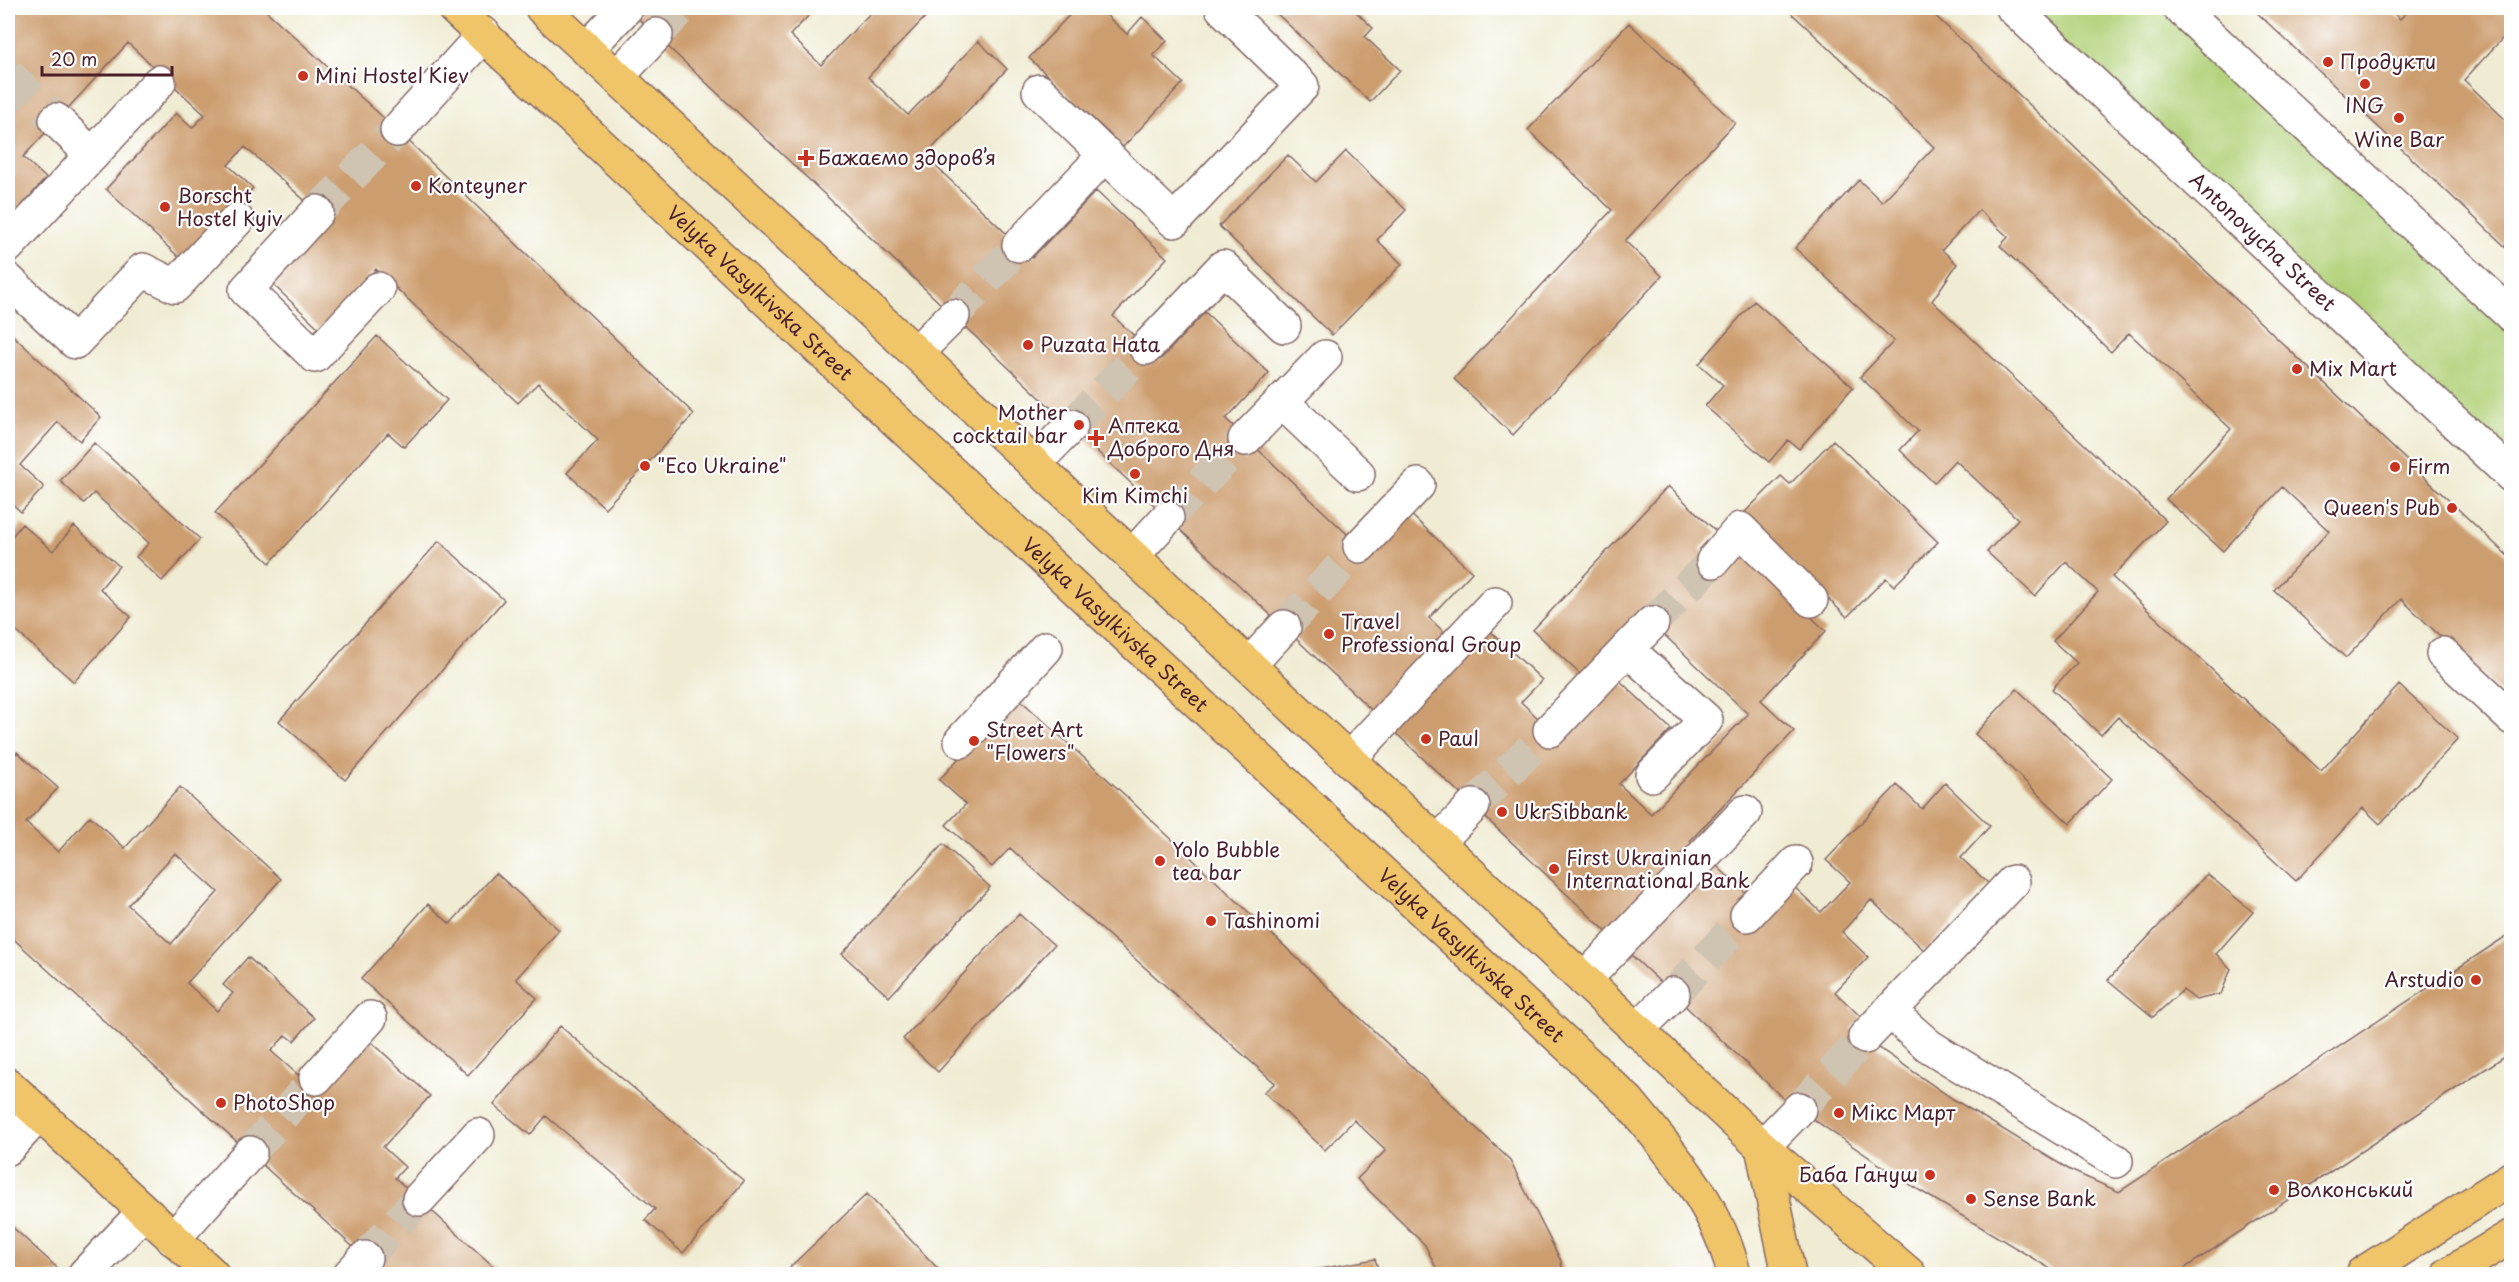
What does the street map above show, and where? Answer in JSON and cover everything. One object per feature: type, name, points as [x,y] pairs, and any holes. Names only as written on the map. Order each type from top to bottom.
[{"type":"main road","name":"Velyka Vasylkivska Street","points":[[454,8],[1628,1101],[1680,1163],[1708,1207],[1728,1249],[1734,1275]]},
{"type":"main road","points":[[542,8],[1035,464],[1762,1147],[1909,1275]]},
{"type":"main road","points":[[8,1085],[212,1275]]},
{"type":"main road","points":[[1762,1147],[1790,1275]]},
{"type":"main road","points":[[2362,1275],[2511,1178]]},
{"type":"main road","points":[[2449,1275],[2511,1236]]},
{"type":"street","points":[[587,49],[626,8]]},
{"type":"street","points":[[1039,91],[1174,220],[1302,86],[1222,8]]},
{"type":"street","name":"Antonovycha Street","points":[[2013,8],[2511,476]]},
{"type":"street","points":[[2180,8],[2508,307]]},
{"type":"street","points":[[396,130],[484,34]]},
{"type":"street","points":[[617,76],[656,35]]},
{"type":"street","points":[[8,246],[159,82]]},
{"type":"street","points":[[56,120],[92,154]]},
{"type":"street","points":[[1019,245],[1106,154]]},
{"type":"street","points":[[318,212],[246,290],[315,356],[378,289]]},
{"type":"street","points":[[8,280],[75,342],[143,270],[176,286],[237,220]]},
{"type":"street","points":[[1146,348],[1223,267],[1284,326]]},
{"type":"street","points":[[916,353],[953,316]]},
{"type":"street","points":[[1245,439],[1325,357]]},
{"type":"street","points":[[1282,402],[1358,474]]},
{"type":"street","points":[[1035,464],[1071,426]]},
{"type":"street","points":[[1360,546],[1418,485]]},
{"type":"street","points":[[1132,556],[1167,518]]},
{"type":"street","points":[[1713,561],[1740,529],[1811,600]]},
{"type":"street","points":[[1349,759],[1495,603]]},
{"type":"street","points":[[1550,730],[1652,623]]},
{"type":"street","points":[[1249,665],[1284,627]]},
{"type":"street","points":[[961,741],[1046,648]]},
{"type":"street","points":[[1627,649],[1706,720],[1652,775]]},
{"type":"street","points":[[2443,654],[2511,718]]},
{"type":"street","points":[[1438,842],[1473,806]]},
{"type":"street","points":[[1584,980],[1746,812]]},
{"type":"street","points":[[1747,915],[1796,862]]},
{"type":"street","points":[[1865,1037],[2013,882]]},
{"type":"street","points":[[1637,1030],[1673,994]]},
{"type":"street","points":[[1889,1011],[1929,1046],[2116,1161]]},
{"type":"street","points":[[316,1078],[370,1018]]},
{"type":"street","points":[[1762,1147],[1799,1109]]},
{"type":"street","points":[[8,1148],[39,1114]]},
{"type":"street","points":[[419,1199],[478,1135]]},
{"type":"street","points":[[173,1239],[250,1154]]},
{"type":"street","points":[[85,1275],[144,1212]]},
{"type":"green space","points":[[2013,8],[2180,8],[2511,316],[2511,476]]},
{"type":"building","points":[[18,8],[263,8],[397,130],[694,414],[605,508],[567,473],[598,440],[538,383],[518,403],[376,269],[320,329],[267,279],[312,207],[245,147],[228,165],[253,188],[184,262],[106,189],[176,113],[192,128],[205,115],[128,43],[23,157],[46,178],[8,221],[8,19]]},
{"type":"building","points":[[627,8],[816,8],[790,35],[821,65],[875,8],[934,8],[868,77],[908,115],[978,41],[1007,69],[925,156],[1032,258],[1096,191],[1167,258],[1113,316],[1160,360],[1205,312],[1269,373],[1226,419],[1365,551],[1405,509],[1472,572],[1429,618],[1457,644],[1488,629],[1542,680],[1521,702],[1561,740],[1618,679],[1671,729],[1619,784],[1651,814],[1748,714],[1640,612],[1582,676],[1533,630],[1668,486],[1717,532],[1700,549],[1723,570],[1741,551],[1826,631],[1761,700],[1794,731],[1690,841],[1750,897],[1790,883],[1821,912],[1850,882],[1826,860],[1897,785],[1922,809],[1945,783],[1990,826],[1961,858],[1989,884],[1925,951],[1871,900],[1842,932],[1868,957],[1835,992],[1862,1018],[1852,1029],[1953,1099],[2070,1170],[2119,1192],[2511,933],[2511,1052],[2176,1274],[2059,1274],[1904,1181],[1785,1100]]},
{"type":"building","points":[[1076,8],[1098,8],[1127,34],[1142,17],[1167,41],[1153,55],[1183,83],[1123,147],[1029,58]]},
{"type":"building","points":[[1271,8],[1352,8],[1373,28],[1365,37],[1400,70],[1370,102]]},
{"type":"building","points":[[1786,8],[1927,8],[2511,559],[2511,703],[2401,599],[2346,658],[2274,590],[2329,531],[2282,487],[2223,551],[2166,499],[2231,429],[2129,333],[2111,352],[2000,246],[2008,237],[1979,210],[1942,250],[1957,264],[1932,301],[2166,521],[2112,577],[2321,771],[2399,685],[2458,739],[2380,824],[2363,808],[2296,881],[2118,717],[2101,735],[2052,689],[2077,663],[2053,641],[2098,592],[2066,562],[2035,596],[1987,552],[2018,519],[1955,460],[1934,483],[1900,450],[1918,431],[1860,377],[1894,341],[1795,248],[1859,180],[1882,202],[1934,147]]},
{"type":"building","points":[[2252,8],[2388,8],[2400,19],[2411,8],[2511,8],[2511,29],[2464,80],[2511,125],[2511,252]]},
{"type":"building","points":[[1629,23],[1735,123],[1625,241],[1662,276],[1513,435],[1454,379],[1612,210],[1528,130]]},
{"type":"building","points":[[1346,151],[1406,210],[1377,240],[1402,264],[1332,335],[1219,226],[1288,155],[1316,182]]},
{"type":"building","points":[[1754,301],[1853,387],[1799,449],[1788,440],[1769,462],[1705,406],[1723,385],[1699,364]]},
{"type":"building","points":[[8,331],[101,417],[80,441],[58,422],[20,465],[44,487],[21,512],[8,500]]},
{"type":"building","points":[[377,336],[447,400],[404,447],[388,433],[270,563],[215,513]]},
{"type":"building","points":[[1833,440],[1938,542],[1894,586],[1886,578],[1847,617],[1742,515],[1781,476],[1790,484]]},
{"type":"building","points":[[94,443],[200,539],[162,581],[136,557],[149,543],[94,493],[84,503],[60,481]]},
{"type":"building","points":[[22,524],[53,551],[74,526],[119,566],[100,589],[131,617],[74,682],[8,624],[8,541]]},
{"type":"building","points":[[439,541],[504,600],[345,780],[279,721]]},
{"type":"building","points":[[2017,689],[2112,779],[2070,824],[1975,734]]},
{"type":"building","points":[[1016,696],[1126,796],[1509,1159],[1561,1261],[1563,1274],[1439,1274],[1425,1245],[1357,1179],[1386,1150],[1354,1120],[1325,1150],[1264,1092],[1275,1083],[1010,848],[992,867],[946,825],[966,804],[939,780]]},
{"type":"building","points":[[17,752],[58,788],[26,823],[58,852],[90,816],[125,848],[180,787],[281,879],[187,983],[217,1011],[233,993],[223,985],[248,957],[314,1018],[294,1041],[286,1035],[271,1051],[298,1075],[304,1068],[365,1036],[430,1096],[383,1147],[405,1167],[395,1178],[502,1274],[383,1274],[8,934],[8,763]],"holes":[[[175,853],[218,892],[171,944],[128,905]]]},
{"type":"building","points":[[943,844],[990,887],[889,997],[842,954]]},
{"type":"building","points":[[496,873],[559,930],[516,979],[537,998],[468,1075],[361,979],[428,904],[450,924]]},
{"type":"building","points":[[2207,874],[2253,912],[2216,954],[2231,969],[2221,994],[2196,1000],[2183,990],[2153,1017],[2108,980]]},
{"type":"building","points":[[1019,914],[1054,945],[938,1072],[903,1039]]},
{"type":"building","points":[[560,1026],[744,1181],[683,1253],[645,1220],[655,1209],[546,1116],[530,1135],[494,1105]]},
{"type":"building","points":[[867,1194],[943,1274],[797,1274],[790,1267]]},
{"type":"building","points":[[8,1223],[64,1274],[8,1274]]},
{"type":"building","points":[[1375,1259],[1380,1274],[1306,1274],[1314,1270]]},
{"type":"tunnel","points":[[656,35],[682,8]]},
{"type":"tunnel","points":[[8,74],[56,120]]},
{"type":"tunnel","points":[[317,212],[397,130]]},
{"type":"tunnel","points":[[953,316],[1019,245]]},
{"type":"tunnel","points":[[1071,426],[1146,348]]},
{"type":"tunnel","points":[[1167,518],[1245,439]]},
{"type":"tunnel","points":[[1284,627],[1360,546]]},
{"type":"tunnel","points":[[1652,623],[1713,561]]},
{"type":"tunnel","points":[[1473,806],[1550,730]]},
{"type":"tunnel","points":[[1673,994],[1747,915]]},
{"type":"tunnel","points":[[1799,1109],[1865,1037]]},
{"type":"tunnel","points":[[250,1153],[316,1078]]},
{"type":"tunnel","points":[[365,1258],[419,1199]]},
{"type":"place","name":"Продукти","points":[[2328,62]]},
{"type":"place","name":"Mini Hostel Kiev","points":[[303,76]]},
{"type":"place","name":"ING","points":[[2365,84]]},
{"type":"place","name":"Wine Bar","points":[[2399,118]]},
{"type":"place","name":"Бажаємо здоровʼя","points":[[806,158]]},
{"type":"place","name":"Konteyner","points":[[416,186]]},
{"type":"place","name":"Borscht Hostel Kyiv","points":[[165,207]]},
{"type":"place","name":"Puzata Hata","points":[[1028,345]]},
{"type":"place","name":"Mix Mart","points":[[2297,369]]},
{"type":"place","name":"Mother cocktail bar","points":[[1079,425]]},
{"type":"place","name":"Аптека Доброго Дня","points":[[1096,438]]},
{"type":"place","name":"\"Eco Ukraine\"","points":[[645,466]]},
{"type":"place","name":"Firm","points":[[2395,467]]},
{"type":"place","name":"Kim Kimchi","points":[[1135,474]]},
{"type":"place","name":"Queen's Pub","points":[[2452,508]]},
{"type":"place","name":"Travel Professional Group","points":[[1329,634]]},
{"type":"place","name":"Paul","points":[[1426,739]]},
{"type":"place","name":"Street Art \"Flowers\"","points":[[974,741]]},
{"type":"place","name":"UkrSibbank","points":[[1502,812]]},
{"type":"place","name":"Yolo Bubble tea bar","points":[[1160,861]]},
{"type":"place","name":"First Ukrainian International Bank","points":[[1554,869]]},
{"type":"place","name":"Tashinomi","points":[[1211,921]]},
{"type":"place","name":"Arstudio","points":[[2476,980]]},
{"type":"place","name":"PhotoShop","points":[[221,1103]]},
{"type":"place","name":"Мікс Март","points":[[1839,1113]]},
{"type":"place","name":"Баба Ґануш","points":[[1930,1175]]},
{"type":"place","name":"Волконський","points":[[2274,1190]]},
{"type":"place","name":"Sense Bank","points":[[1971,1199]]}]
